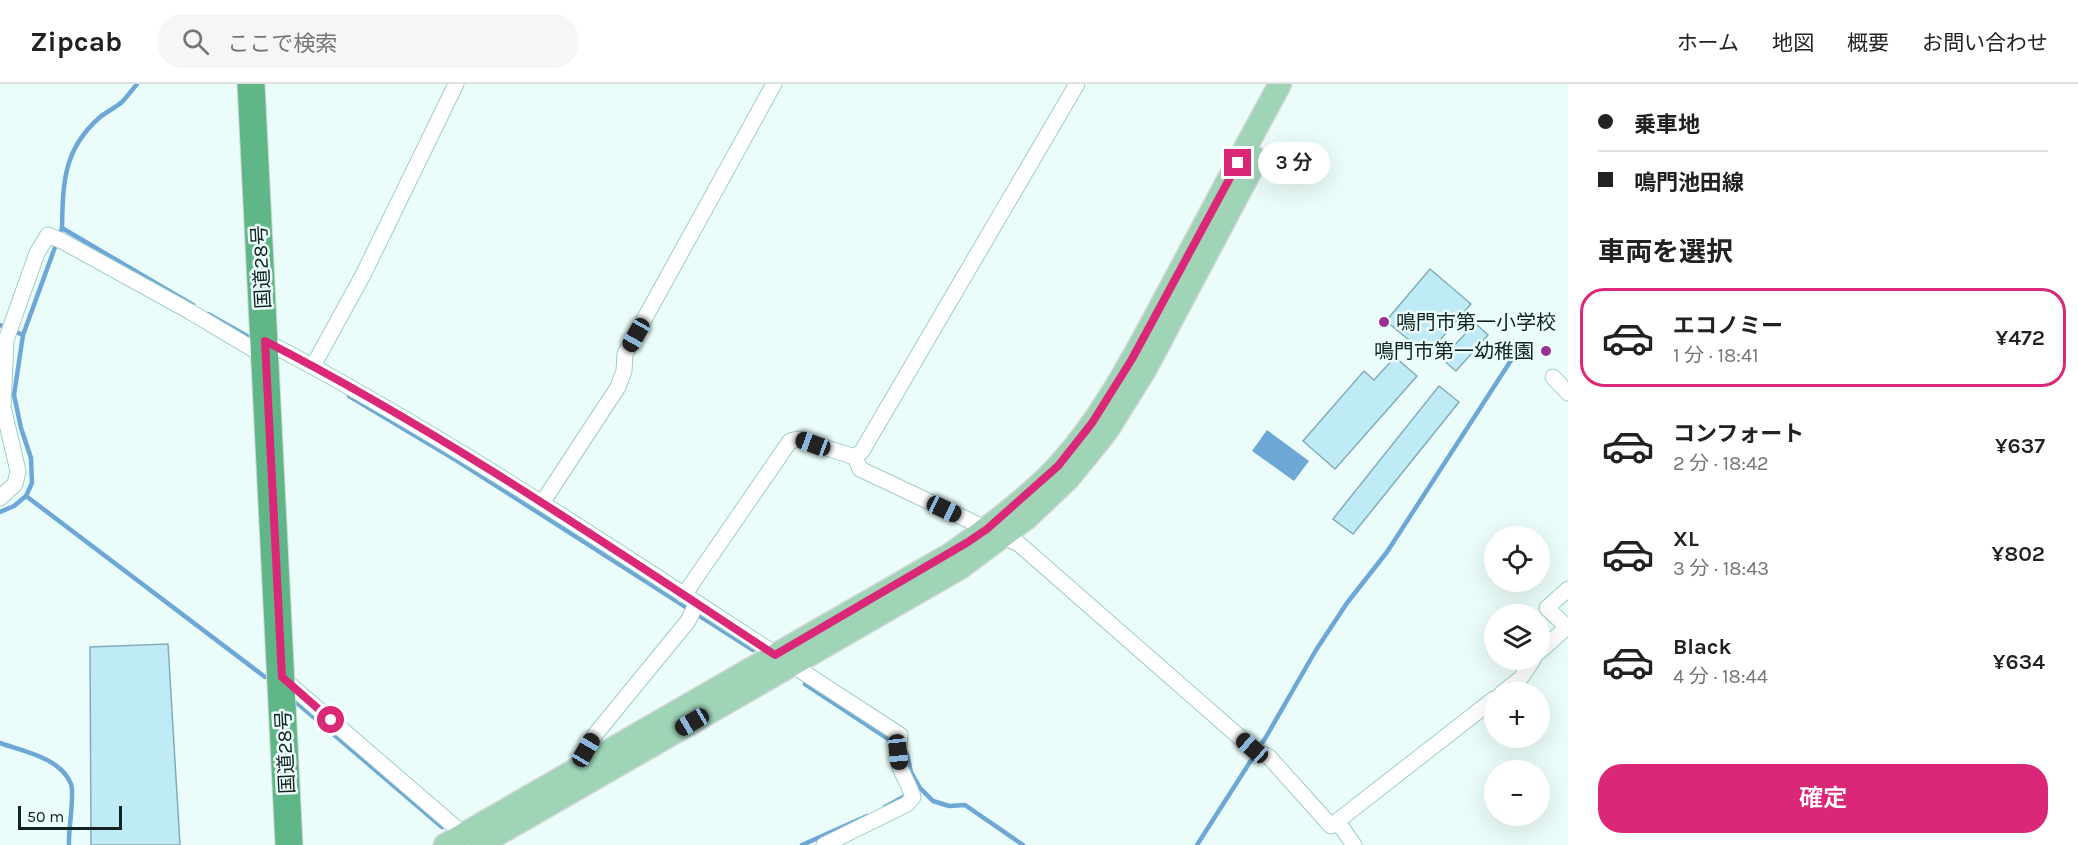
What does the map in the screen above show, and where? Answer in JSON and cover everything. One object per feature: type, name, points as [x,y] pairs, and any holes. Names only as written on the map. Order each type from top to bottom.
[{"type":"highway","name":"国道28号","points":[[251,84],[289,845]]},
{"type":"main road","points":[[996,532],[1058,466],[1092,423],[1132,359],[1280,84]]},
{"type":"main road","points":[[466,842],[783,660],[948,555],[1028,518],[1069,478],[1107,431],[1145,370],[1297,84]]},
{"type":"main road","points":[[466,842],[585,764],[783,660]]},
{"type":"street","points":[[318,368],[456,84]]},
{"type":"street","points":[[542,503],[618,387],[624,371],[625,354],[774,84]]},
{"type":"street","points":[[855,457],[862,451],[1077,84]]},
{"type":"street","points":[[0,498],[15,484],[18,471],[3,407],[6,333],[37,253],[48,236],[265,349],[318,368],[542,503],[691,607],[783,660],[900,735],[898,752],[900,768],[913,797],[907,804],[831,844]]},
{"type":"street","points":[[1553,377],[1568,393]]},
{"type":"street","points":[[585,764],[586,750],[594,736],[691,607],[790,441],[798,439],[855,457],[860,469],[996,532],[1027,551],[1252,748],[1269,757],[1330,826],[1484,707]]},
{"type":"street","points":[[1550,605],[1568,589]]},
{"type":"street","points":[[1550,611],[1567,627],[1550,642]]},
{"type":"street","points":[[1517,682],[1527,670]]},
{"type":"street","points":[[282,677],[466,842]]},
{"type":"street","points":[[1337,821],[1354,845]]},
{"type":"water","points":[[1267,430],[1309,461],[1294,481],[1252,451]]},
{"type":"building","points":[[1430,269],[1471,304],[1427,355],[1386,321]]},
{"type":"building","points":[[1475,323],[1488,335],[1456,371],[1442,359]]},
{"type":"building","points":[[1395,357],[1417,376],[1335,469],[1303,441],[1364,371],[1374,380]]},
{"type":"building","points":[[1439,386],[1459,402],[1353,534],[1333,519]]},
{"type":"building","points":[[168,644],[180,845],[91,845],[90,647]]},
{"type":"waterway","points":[[62,228],[67,168],[78,142],[99,118],[122,102],[137,84]]},
{"type":"waterway","points":[[26,496],[32,483],[31,458],[21,428],[14,395],[23,335],[62,228],[193,305]]},
{"type":"waterway","points":[[208,314],[247,336]]},
{"type":"waterway","points":[[0,325],[23,335]]},
{"type":"waterway","points":[[1197,845],[1266,737],[1316,650],[1347,603],[1387,552],[1519,348]]},
{"type":"waterway","points":[[349,396],[456,460],[753,650]]},
{"type":"waterway","points":[[0,512],[14,506],[26,496],[265,677]]},
{"type":"waterway","points":[[805,684],[896,744]]},
{"type":"waterway","points":[[297,703],[442,827]]},
{"type":"waterway","points":[[0,743],[40,757],[66,775],[72,789],[69,845]]},
{"type":"waterway","points":[[903,749],[907,754],[911,772],[920,788],[933,801],[949,806],[965,805],[1023,845]]},
{"type":"waterway","points":[[885,807],[907,795]]},
{"type":"waterway","points":[[802,845],[867,816]]},
{"type":"place","name":"鳴門市第一小学校","points":[[1384,322]]},
{"type":"place","name":"鳴門市第一幼稚園","points":[[1546,351]]},
{"type":"route","points":[[331,720],[282,677],[265,341],[316,367],[542,503],[775,655],[968,542],[987,529],[1058,466],[1092,423],[1132,359],[1238,163]]}]
